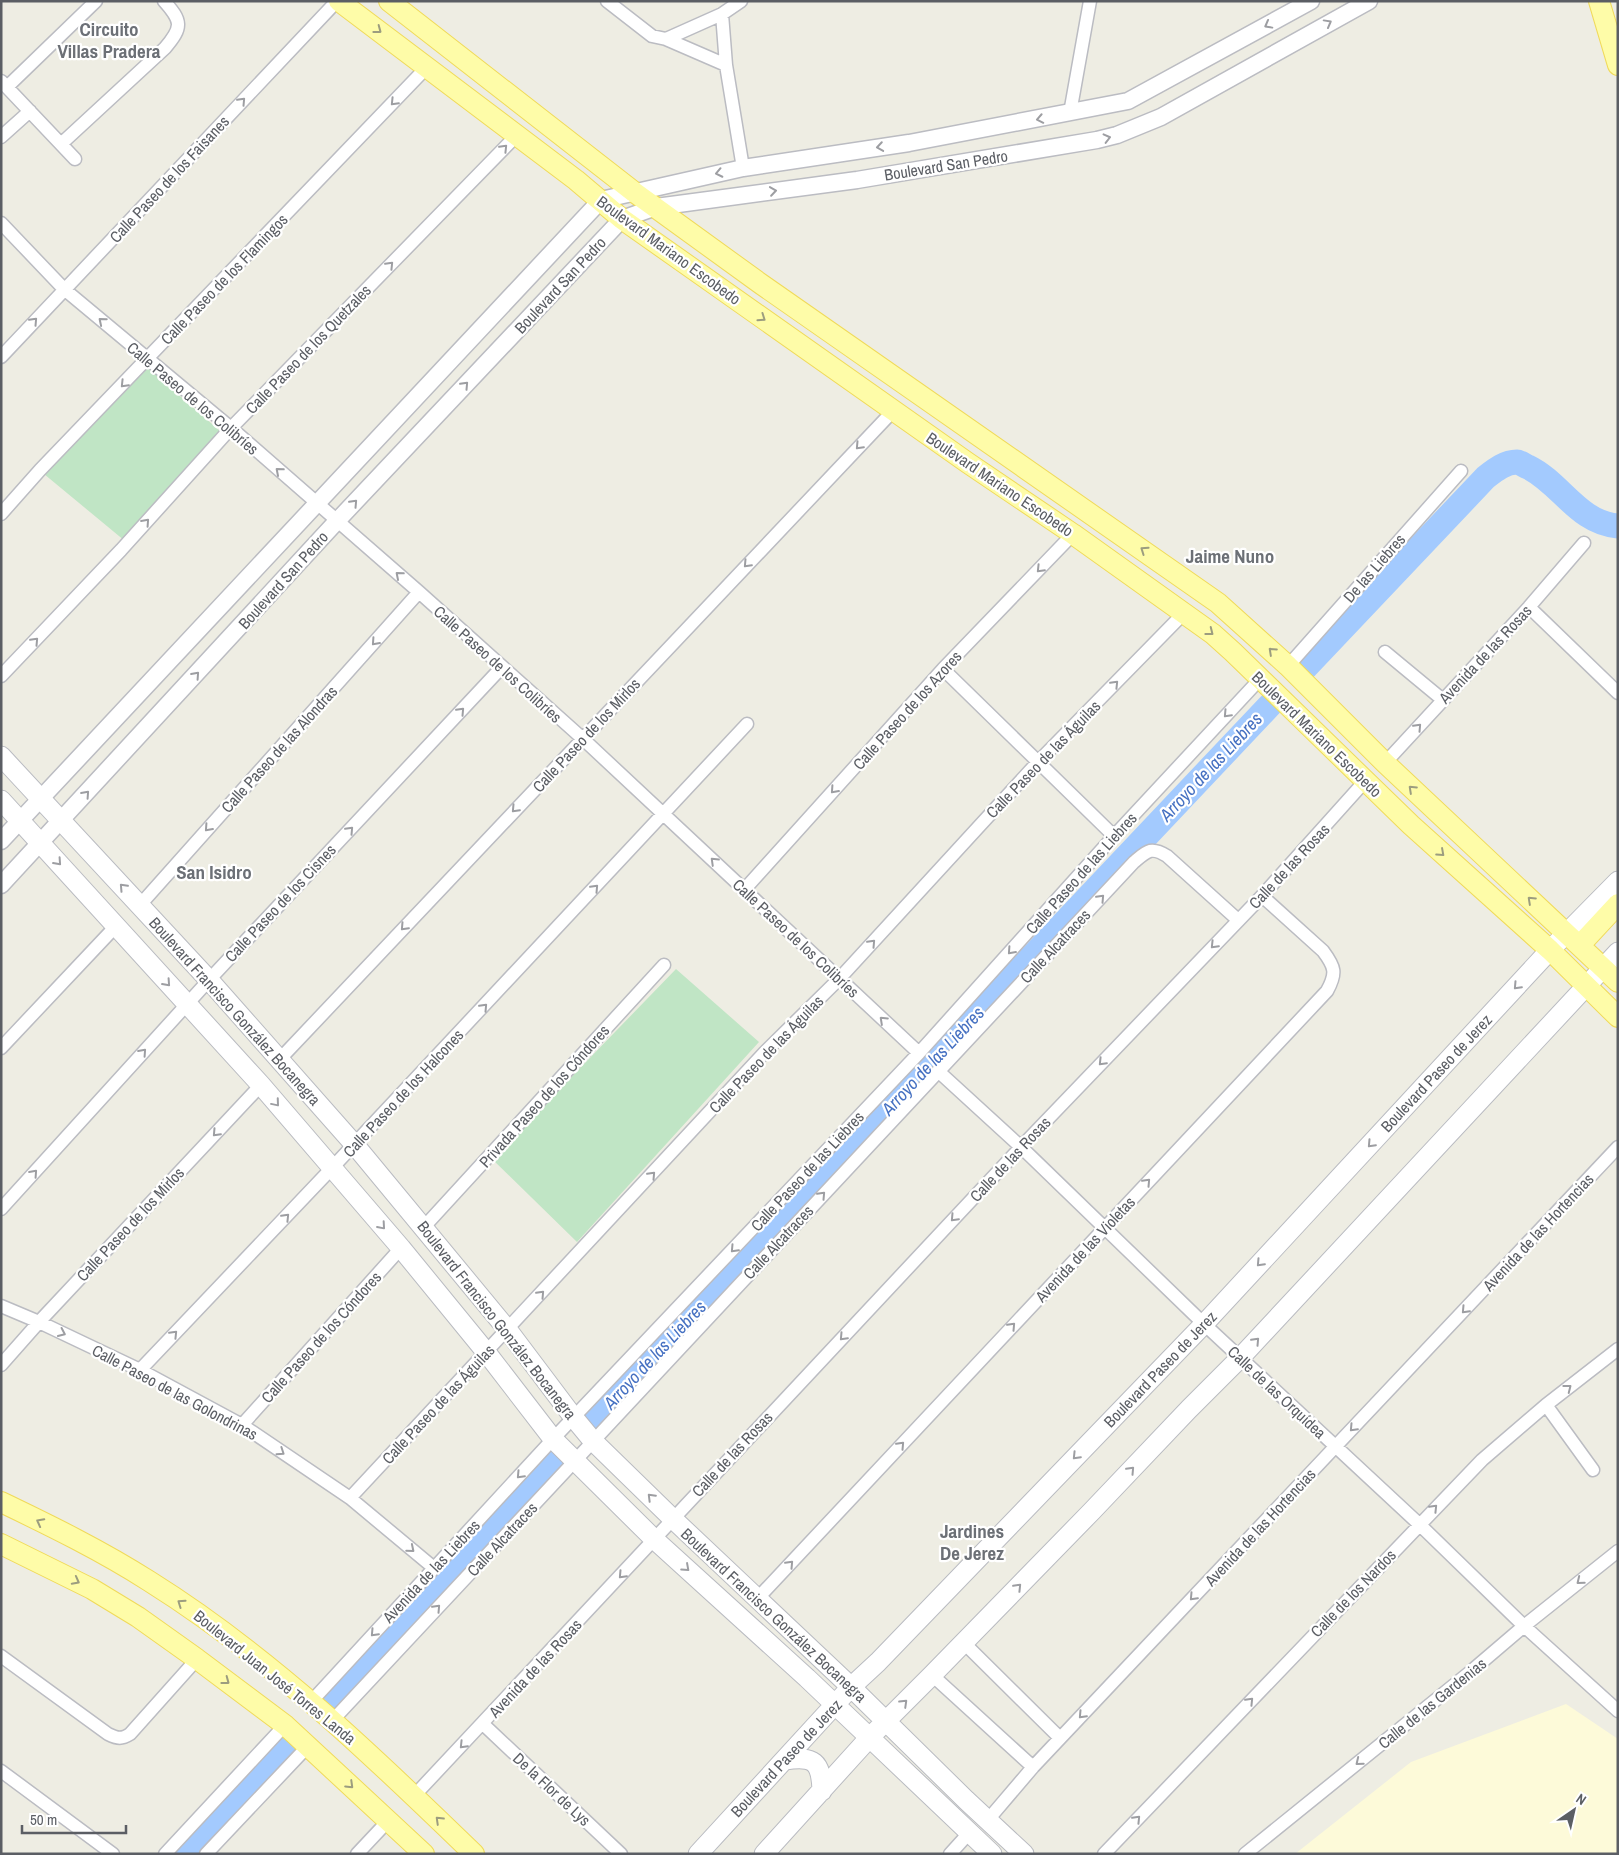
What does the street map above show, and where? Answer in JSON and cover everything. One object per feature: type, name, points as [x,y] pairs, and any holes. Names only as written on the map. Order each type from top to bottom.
[{"type":"main road","name":"Boulevard Mariano Escobedo","points":[[338,1],[517,134],[622,219],[893,411],[1073,534],[1184,613],[1233,652],[1411,825],[1550,950],[1584,986],[1618,1017]]},
{"type":"main road","name":"Boulevard Mariano Escobedo","points":[[389,1],[634,192],[761,284],[1167,566],[1224,608],[1288,666],[1385,763],[1618,982]]},
{"type":"main road","points":[[1599,1],[1618,65]]},
{"type":"main road","name":"Boulevard Francisco González Bocanegra","points":[[1,756],[280,1058],[508,1329],[574,1418],[593,1440],[673,1519],[851,1687],[987,1821],[1024,1854]]},
{"type":"main road","name":"Boulevard Francisco González Bocanegra","points":[[1,800],[261,1085],[401,1248],[486,1352],[553,1439],[655,1540],[870,1737],[992,1854]]},
{"type":"main road","name":"Boulevard Paseo de Jerez","points":[[698,1854],[851,1687],[878,1662],[1204,1324],[1550,950],[1573,939],[1618,881]]},
{"type":"main road","points":[[1573,939],[1618,904]]},
{"type":"main road","points":[[764,1854],[870,1737],[932,1676],[1240,1358],[1584,986],[1618,952]]},
{"type":"main road","name":"Boulevard Juan José Torres Landa","points":[[1,1502],[122,1565],[150,1582],[243,1647],[332,1721],[474,1854]]},
{"type":"main road","name":"Boulevard Juan José Torres Landa","points":[[1,1544],[92,1589],[138,1617],[197,1659],[285,1724],[424,1854]]},
{"type":"main road","points":[[785,1760],[805,1758],[816,1764],[820,1770],[822,1791]]},
{"type":"street","points":[[75,159],[4,84],[96,1]]},
{"type":"street","points":[[61,144],[166,48],[174,37],[178,30],[178,21],[175,13],[164,1]]},
{"type":"street","name":"Calle Paseo de los Faisanes","points":[[1,357],[338,1]]},
{"type":"street","points":[[607,1],[652,36],[666,39],[726,65]]},
{"type":"street","points":[[666,39],[722,14],[741,1]]},
{"type":"street","points":[[1070,113],[1090,1]]},
{"type":"street","name":"Boulevard San Pedro","points":[[1,841],[42,800],[316,503],[600,200],[743,168],[909,143],[1128,101],[1311,1]]},
{"type":"street","name":"Boulevard San Pedro","points":[[1,885],[62,822],[337,521],[622,219],[656,207],[857,180],[1097,140],[1136,128],[1161,117],[1369,1]]},
{"type":"street","points":[[722,14],[726,65],[743,168]]},
{"type":"street","name":"Calle Paseo de los Flamingos","points":[[1,514],[40,470],[428,67]]},
{"type":"street","points":[[1128,101],[1136,128]]},
{"type":"street","points":[[1,137],[30,111]]},
{"type":"street","name":"Calle Paseo de los Quetzales","points":[[1,676],[121,550],[230,428],[517,134]]},
{"type":"street","name":"Calle Paseo de los Colibríes","points":[[1,224],[64,289],[230,428],[419,592],[582,738],[919,1053]]},
{"type":"street","name":"Calle Paseo de los Mirlos","points":[[280,1058],[893,411]]},
{"type":"street","name":"De las Liebres","points":[[1288,666],[1461,471]]},
{"type":"street","name":"Calle Paseo de los Azores","points":[[744,890],[943,669],[1073,534]]},
{"type":"street","name":"Avenida de las Rosas","points":[[1385,763],[1529,607],[1584,543]]},
{"type":"street","name":"Calle Paseo de las Alondras","points":[[140,905],[419,592]]},
{"type":"street","points":[[1529,607],[1618,693]]},
{"type":"street","name":"Calle Paseo de las Águilas","points":[[350,1498],[764,1053],[839,979],[1038,762],[1184,613]]},
{"type":"street","points":[[1385,652],[1442,700]]},
{"type":"street","name":"Calle Paseo de los Cisnes","points":[[1,1209],[208,980],[502,667]]},
{"type":"street","points":[[943,669],[1114,836]]},
{"type":"street","name":"Calle Paseo de las Liebres","points":[[553,1439],[919,1053],[1114,836],[1260,679]]},
{"type":"street","name":"Calle Paseo de los Halcones","points":[[140,1370],[332,1168],[747,724]]},
{"type":"street","name":"Calle de las Rosas","points":[[655,1540],[1021,1147],[1262,896],[1366,780]]},
{"type":"street","name":"Calle Alcatraces","points":[[332,1721],[1134,862],[1148,851],[1157,850],[1167,856],[1238,920]]},
{"type":"street","name":"Avenida de las Violetas","points":[[757,1599],[1326,991],[1334,971],[1331,961],[1262,896]]},
{"type":"street","points":[[1,1048],[116,926]]},
{"type":"street","name":"Privada Paseo de los Cóndores","points":[[424,1227],[664,965]]},
{"type":"street","name":"Calle de las Orquídea","points":[[938,1071],[1021,1147],[1204,1324],[1419,1524],[1524,1626],[1618,1712]]},
{"type":"street","name":"Calle Paseo de los Mirlos","points":[[1,1365],[261,1085]]},
{"type":"street","name":"Avenida de las Hortencias","points":[[987,1821],[1060,1738],[1618,1147]]},
{"type":"street","name":"Calle Paseo de los Cóndores","points":[[242,1426],[401,1248]]},
{"type":"street","name":"Calle Paseo de las Golondrinas","points":[[1,1306],[140,1370],[242,1426],[350,1498],[434,1568]]},
{"type":"street","name":"Calle de los Nardos","points":[[1104,1854],[1482,1460],[1546,1405],[1618,1349]]},
{"type":"street","points":[[1546,1405],[1592,1470]]},
{"type":"street","name":"Avenida de las Liebres","points":[[310,1703],[553,1439]]},
{"type":"street","name":"Avenida de las Rosas","points":[[414,1796],[655,1540]]},
{"type":"street","name":"Calle de las Gardenias","points":[[1244,1854],[1618,1550]]},
{"type":"street","points":[[964,1643],[1060,1738]]},
{"type":"street","points":[[1,1656],[108,1734],[118,1738],[124,1738],[130,1734],[197,1659]]},
{"type":"street","points":[[932,1676],[1033,1767]]},
{"type":"street","points":[[165,1854],[285,1724]]},
{"type":"street","name":"De la Flor de Lys","points":[[483,1724],[621,1854]]},
{"type":"street","points":[[206,1854],[309,1745]]},
{"type":"street","points":[[1,1771],[113,1854]]},
{"type":"street","points":[[357,1854],[388,1820]]},
{"type":"street","points":[[950,1854],[969,1833]]},
{"type":"shaded area","points":[[1566,1704],[1618,1739],[1618,1854],[1295,1854],[1411,1762]]},
{"type":"green space","points":[[148,368],[220,431],[125,541],[44,474]]},
{"type":"green space","points":[[676,969],[759,1042],[577,1242],[492,1159]]},
{"type":"waterway","name":"Arroyo de las Liebres","points":[[1306,667],[1486,477],[1504,465],[1517,462],[1528,467],[1540,474],[1592,518],[1618,526]]},
{"type":"waterway","name":"Arroyo de las Liebres","points":[[597,1417],[1270,705]]},
{"type":"waterway","name":"Arroyo de las Liebres","points":[[329,1700],[553,1463]]},
{"type":"waterway","name":"Arroyo de las Liebres","points":[[184,1854],[286,1745]]},
{"type":"district","name":"Circuito Villas Pradera","points":[[109,40]]},
{"type":"district","name":"Jaime Nuno","points":[[1230,556]]},
{"type":"district","name":"San Isidro","points":[[214,872]]},
{"type":"district","name":"Jardines De Jerez","points":[[972,1542]]}]
